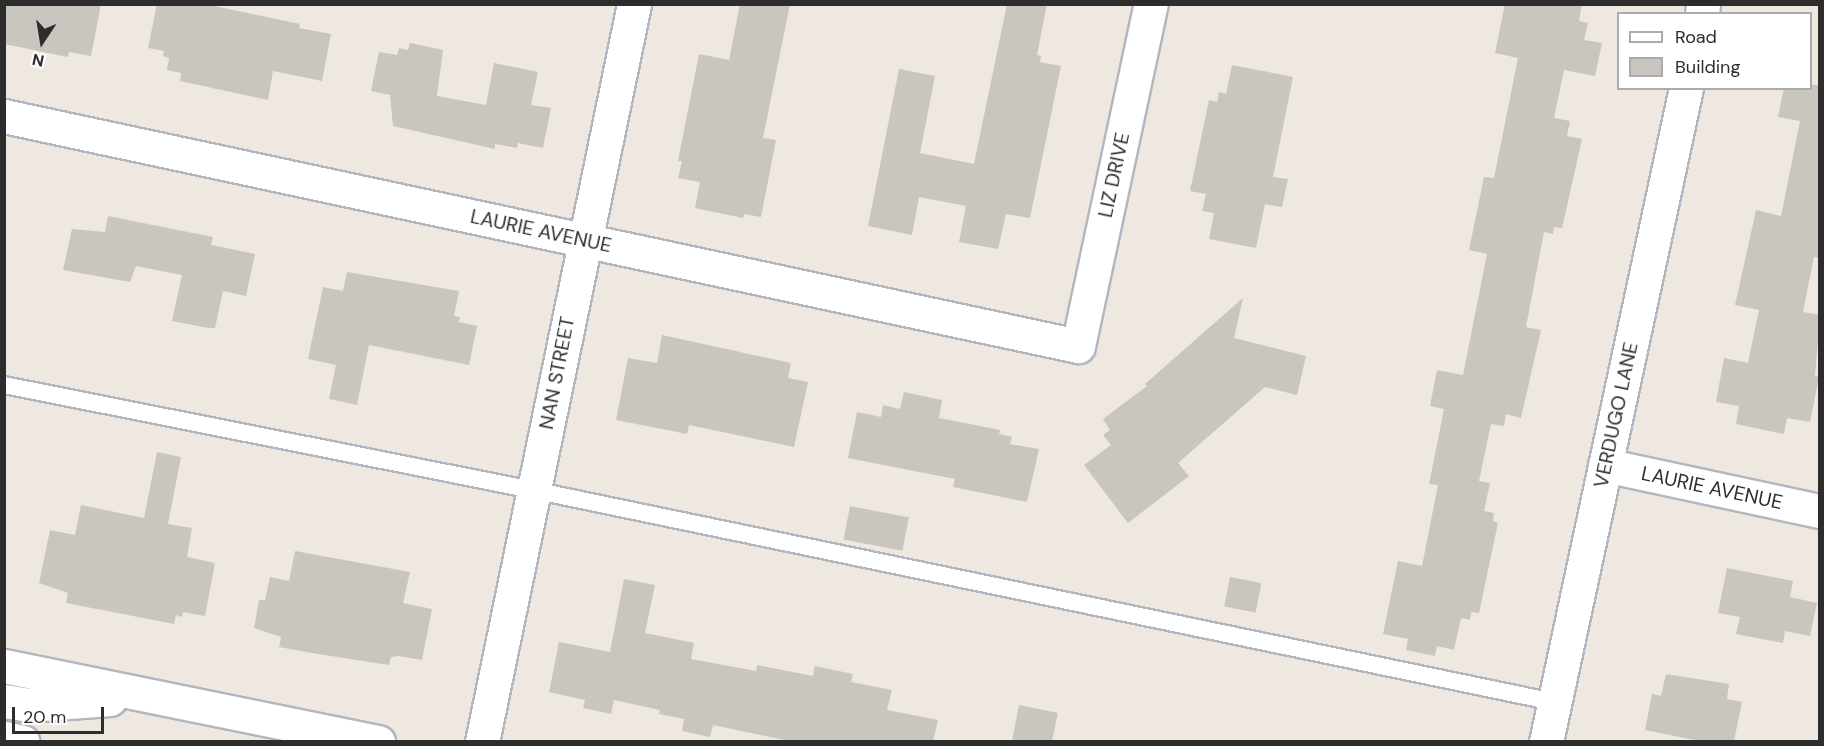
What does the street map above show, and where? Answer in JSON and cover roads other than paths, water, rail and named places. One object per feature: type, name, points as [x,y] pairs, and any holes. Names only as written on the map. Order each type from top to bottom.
[{"type":"street","name":"NAN STREET","points":[[482,741],[634,4]]},
{"type":"street","name":"LIZ DRIVE","points":[[1078,346],[1151,4]]},
{"type":"street","name":"VERDUGO LANE","points":[[1546,741],[1686,90]]},
{"type":"street","name":"LAURIE AVENUE","points":[[4,116],[1078,346]]},
{"type":"street","name":"LAURIE AVENUE","points":[[1605,465],[1820,511]]},
{"type":"street","points":[[4,666],[378,741]]},
{"type":"street","points":[[4,701],[28,705],[151,696]]},
{"type":"street","points":[[4,738],[23,741]]},
{"type":"lane","points":[[4,385],[533,489],[1554,702]]}]
